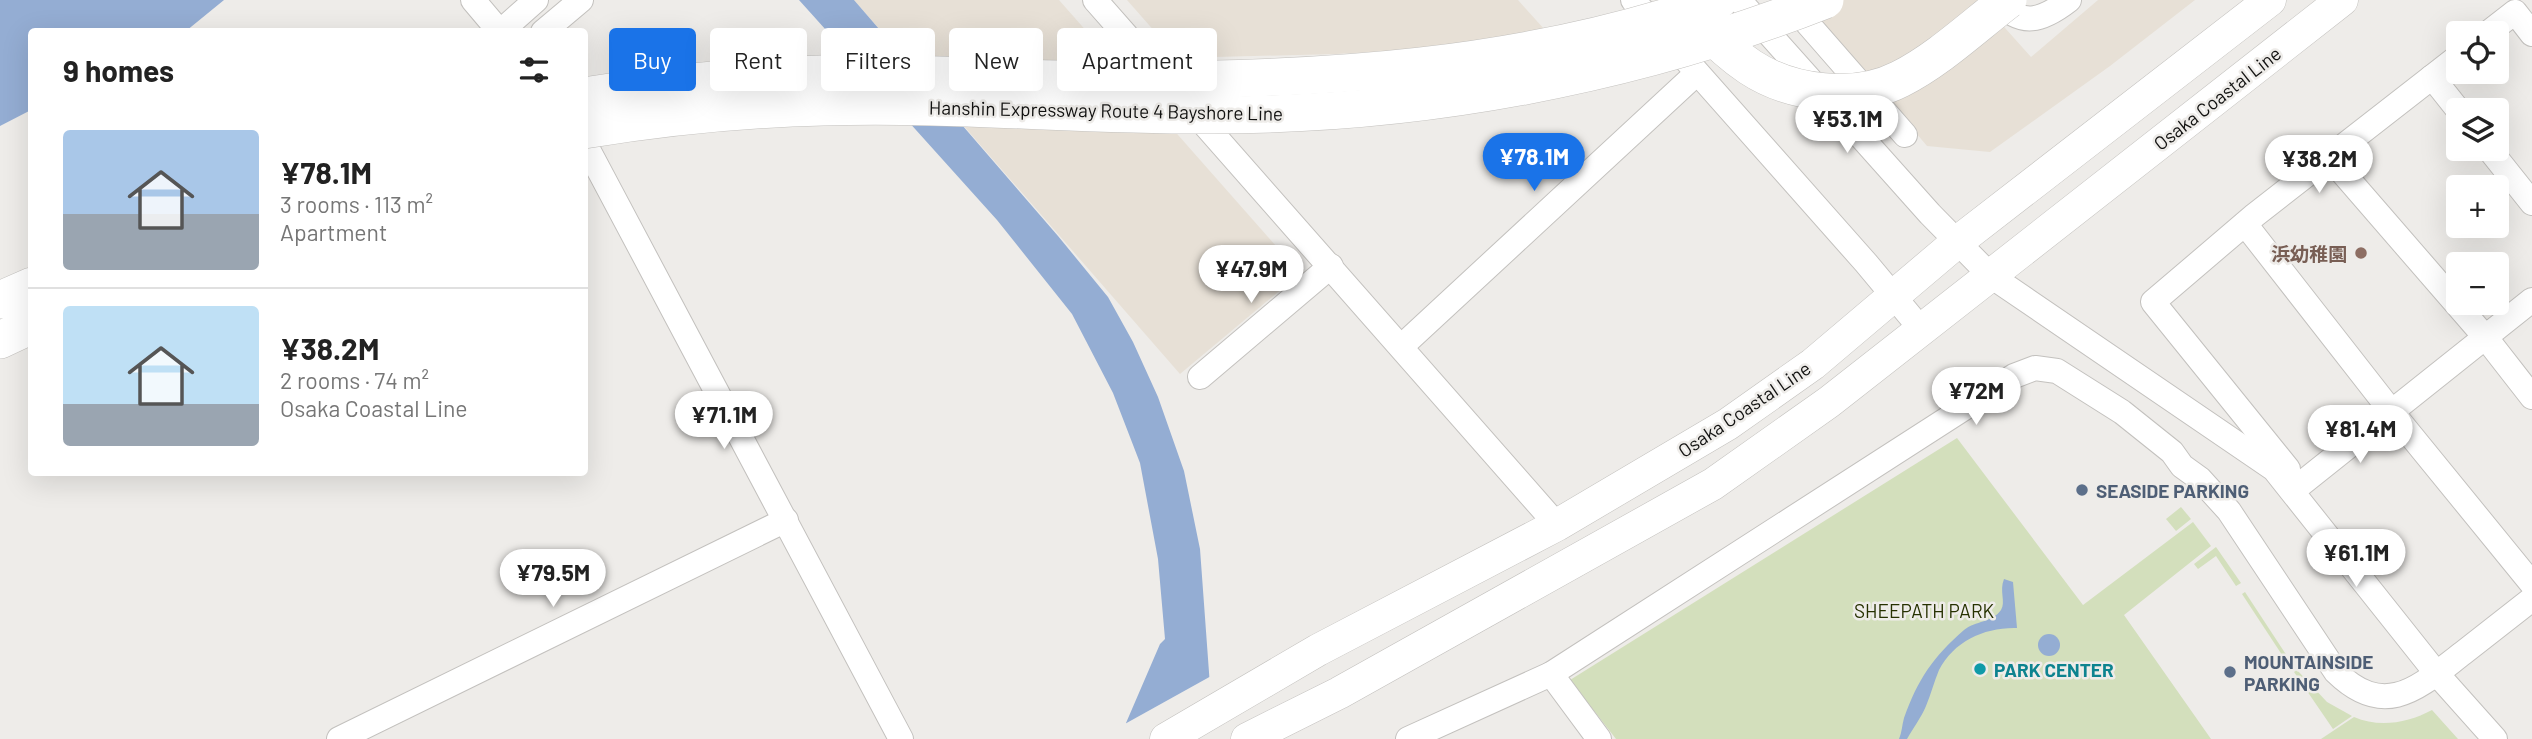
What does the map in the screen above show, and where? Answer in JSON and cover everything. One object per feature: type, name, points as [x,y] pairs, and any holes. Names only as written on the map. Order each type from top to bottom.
[{"type":"highway","points":[[1678,0],[1732,53],[1752,68],[1795,86],[1836,92],[1871,89],[1899,80],[2008,0]]},
{"type":"highway","name":"Hanshin Expressway Route 4 Bayshore Line","points":[[588,95],[719,79],[821,74],[1211,80],[1311,77],[1413,69],[1534,49],[1613,31],[1720,0]]},
{"type":"highway","name":"Hanshin Expressway Route 4 Bayshore Line","points":[[588,129],[646,119],[698,114],[824,107],[1216,115],[1309,112],[1417,103],[1526,85],[1630,62],[1727,34],[1825,0]]},
{"type":"highway","points":[[0,340],[28,327]]},
{"type":"main road","name":"Osaka Coastal Line","points":[[1166,739],[1318,650],[1557,525],[1728,424],[1813,364],[1956,243],[2270,0]]},
{"type":"main road","name":"Osaka Coastal Line","points":[[1247,739],[1339,693],[1713,484],[1829,402],[2342,0]]},
{"type":"street","points":[[472,0],[496,28]]},
{"type":"street","points":[[504,28],[536,0]]},
{"type":"street","points":[[548,28],[581,0]]},
{"type":"street","points":[[1095,0],[1557,525]]},
{"type":"street","points":[[1633,0],[1921,329]]},
{"type":"street","points":[[1739,0],[1956,243],[1991,276],[2274,469],[2442,670]]},
{"type":"street","points":[[1787,0],[1905,135]]},
{"type":"street","points":[[1997,0],[2009,14],[2025,18],[2046,16],[2068,0]]},
{"type":"street","points":[[2503,21],[2515,12],[2532,34]]},
{"type":"street","points":[[2446,66],[2245,224],[2153,302],[2301,484],[2495,739]]},
{"type":"street","points":[[1402,346],[1697,73]]},
{"type":"street","points":[[2432,77],[2449,98]]},
{"type":"street","points":[[588,149],[901,739]]},
{"type":"street","points":[[2330,158],[2486,338],[2532,397]]},
{"type":"street","points":[[2499,161],[2532,203]]},
{"type":"street","points":[[2245,224],[2391,411],[2532,584]]},
{"type":"street","points":[[1200,377],[1331,266]]},
{"type":"street","points":[[2301,484],[2532,300]]},
{"type":"street","points":[[0,353],[28,340]]},
{"type":"street","points":[[1408,739],[1551,674],[2014,376],[2035,368],[2057,371],[2122,412],[2172,452],[2182,466],[2200,478],[2229,510],[2336,672],[2358,690],[2385,696],[2413,691],[2532,599]]},
{"type":"street","points":[[339,739],[786,520]]},
{"type":"street","points":[[1551,674],[1598,739]]},
{"type":"shaded area","points":[[854,0],[1059,0],[1084,28],[1057,28],[1057,91],[1139,91],[1284,255],[1284,287],[1180,374],[933,91],[935,28],[878,28]]},
{"type":"shaded area","points":[[1127,0],[1518,0],[1545,30],[1465,47],[1217,57],[1217,28],[1152,28]]},
{"type":"shaded area","points":[[1804,0],[1980,0],[2031,57],[2098,0],[2195,0],[2110,66],[1990,152],[1927,146]]},
{"type":"green space","name":"SHEEPATH PARK","points":[[1957,438],[2083,605],[2193,522],[2211,546],[2124,615],[2211,739],[1616,739],[1570,680]]},
{"type":"green space","points":[[2181,507],[2191,519],[2176,531],[2166,519]]},
{"type":"green space","points":[[2216,547],[2241,583],[2236,586],[2216,556],[2198,569],[2194,564]]},
{"type":"green space","points":[[2245,592],[2291,662],[2288,664],[2242,594]]},
{"type":"green space","points":[[2297,670],[2327,702],[2352,716],[2333,729],[2294,672]]},
{"type":"green space","points":[[2432,710],[2458,739],[2321,739],[2354,717],[2383,723],[2413,718]]},
{"type":"water","points":[[0,0],[224,0],[190,28],[28,28],[28,112],[0,126]]},
{"type":"water","points":[[799,0],[854,0],[878,28],[824,28]]},
{"type":"water","points":[[881,91],[933,91],[1108,297],[1133,342],[1158,397],[1184,471],[1200,549],[1210,686],[1134,739],[1126,723],[1160,644],[1165,639],[1158,559],[1140,463],[1113,393],[1072,314],[997,220]]},
{"type":"water","points":[[2004,579],[2013,582],[2017,628],[1982,633],[1953,651],[1939,670],[1924,710],[1907,739],[1899,739],[1915,692],[1935,659],[1964,630],[1993,617],[2001,610]]},
{"type":"water","points":[[2049,634],[2057,637],[2060,645],[2057,653],[2049,656],[2041,653],[2038,645],[2041,637]]},
{"type":"pier","points":[[1213,675],[1214,686],[1200,739],[1130,739],[1123,725]]},
{"type":"place","name":"浜幼稚園","points":[[2361,253]]},
{"type":"place","name":"SEASIDE PARKING","points":[[2082,490]]},
{"type":"place","name":"PARK CENTER","points":[[1980,669]]},
{"type":"place","name":"MOUNTAINSIDE PARKING","points":[[2230,672]]}]
